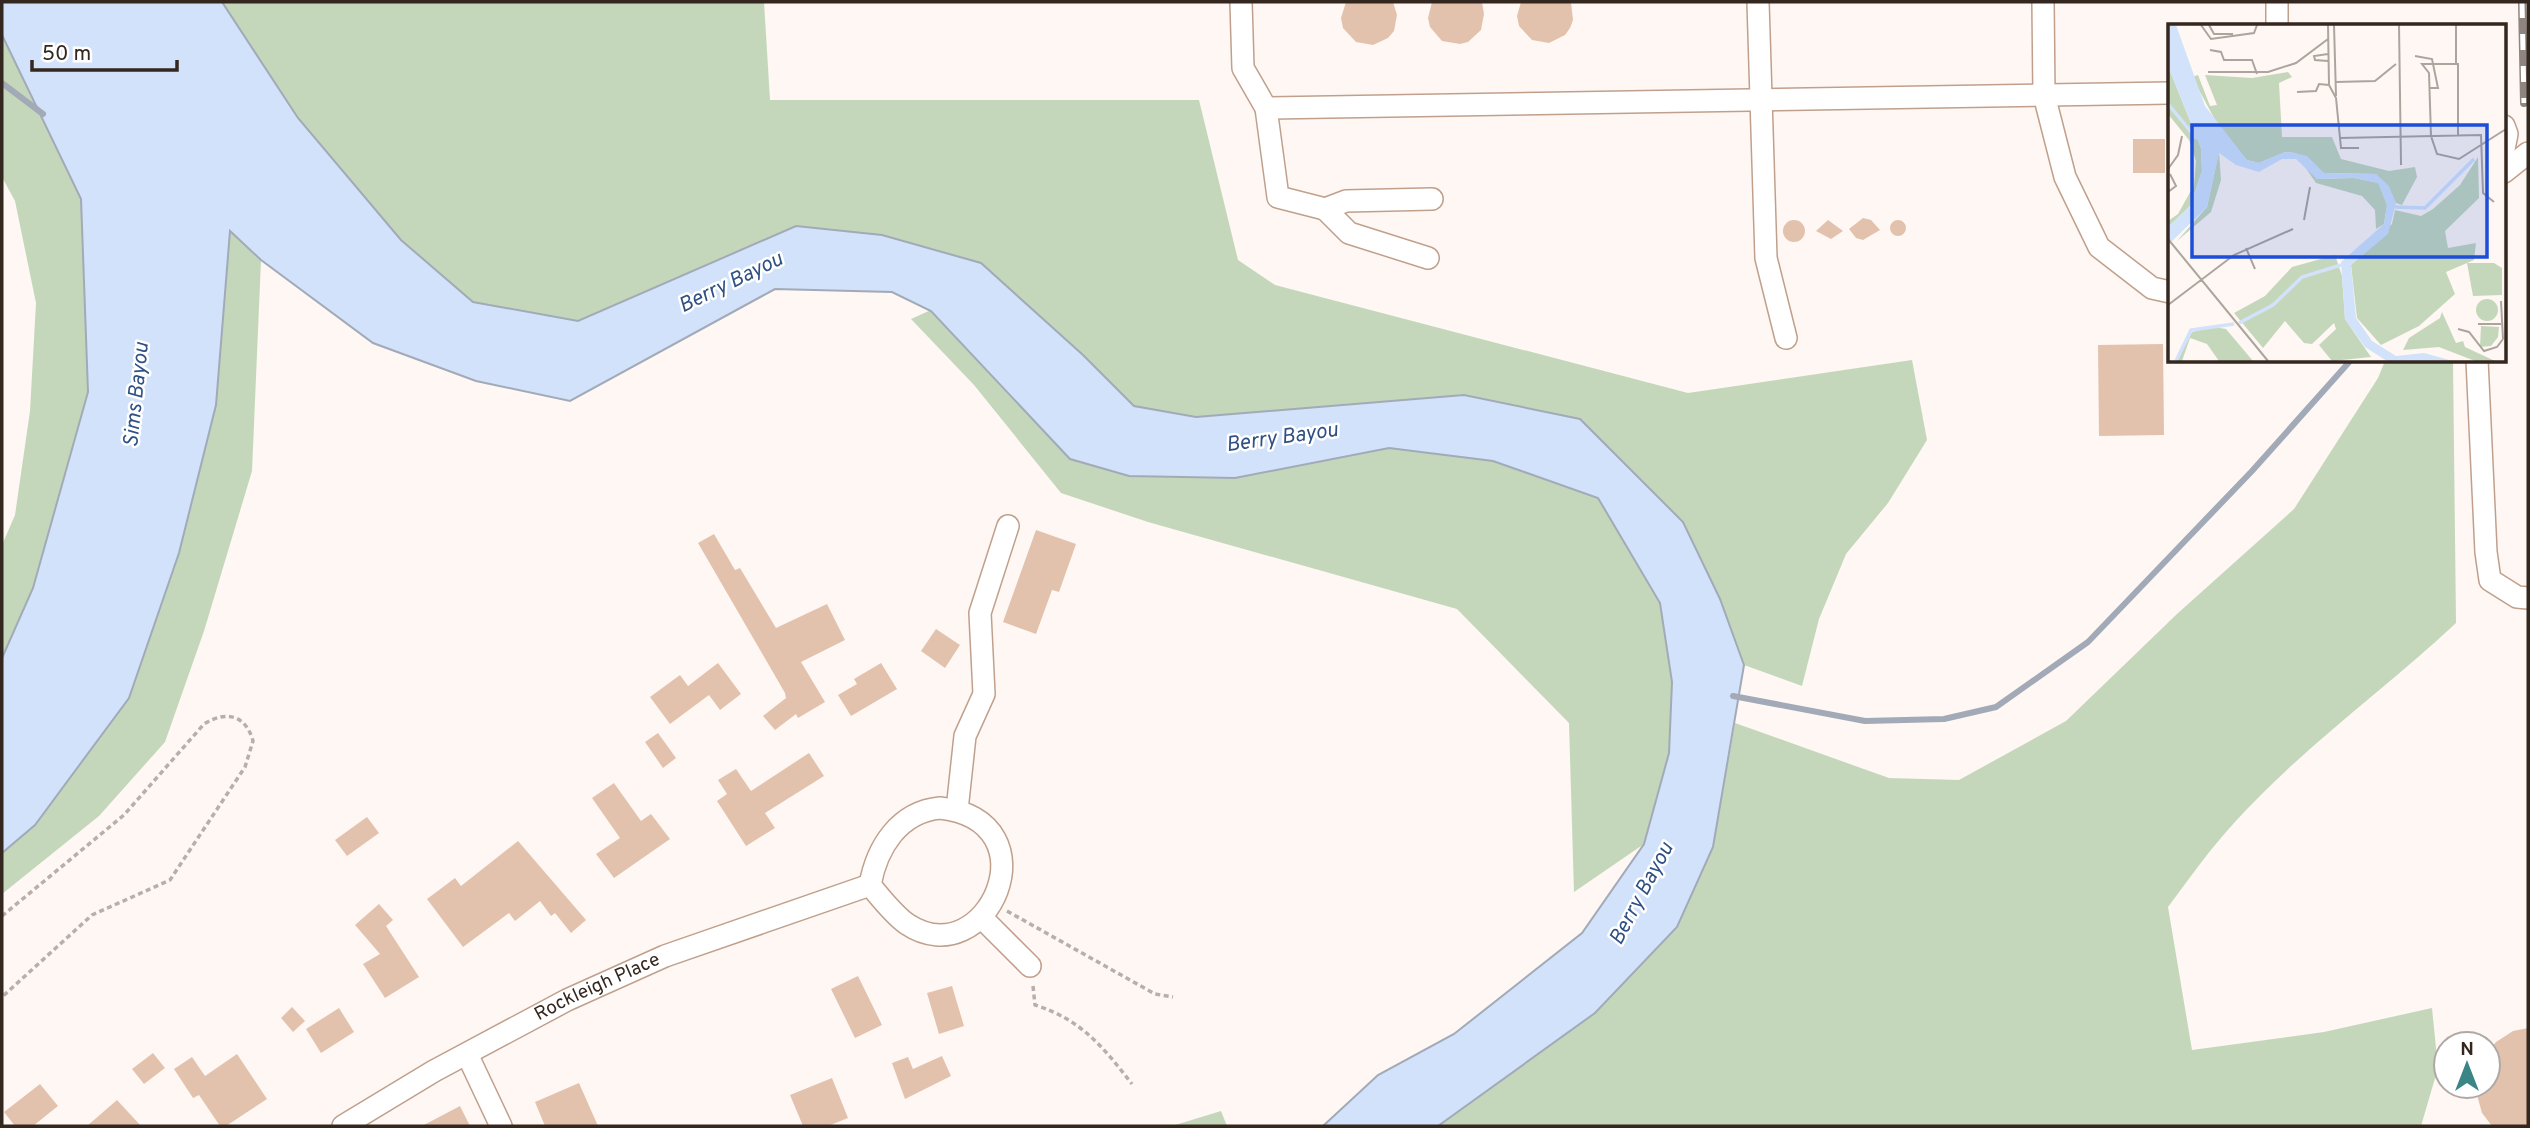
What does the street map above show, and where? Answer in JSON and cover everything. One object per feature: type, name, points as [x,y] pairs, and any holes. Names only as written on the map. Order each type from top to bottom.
[{"type":"street","points":[[1241,2],[1243,68],[1266,108],[1279,197],[1325,209],[1349,233],[1428,258]]},
{"type":"street","points":[[1758,2],[1766,258],[1786,338]]},
{"type":"street","points":[[2043,2],[2044,95],[2065,177],[2099,247],[2152,288],[2168,292]]},
{"type":"street","points":[[2277,2],[2277,24]]},
{"type":"street","points":[[1266,108],[2168,93]]},
{"type":"street","points":[[2506,170],[2528,153]]},
{"type":"street","points":[[1325,209],[1346,201],[1432,199]]},
{"type":"street","points":[[2477,362],[2486,552],[2490,580],[2517,597],[2528,598]]},
{"type":"street","points":[[957,810],[965,736],[984,694],[980,613],[1008,526]]},
{"type":"street","points":[[926,809],[957,810],[979,821],[996,843],[1003,870],[1002,882],[987,911],[953,931],[917,929],[906,923],[870,885],[880,855],[904,820],[926,809]]},
{"type":"street","name":"Rockleigh Place","points":[[343,1126],[567,1000],[665,956],[870,885]]},
{"type":"street","points":[[987,911],[1030,966]]},
{"type":"street","points":[[467,1054],[501,1126]]},
{"type":"path","points":[[2,916],[124,815],[204,724],[219,716],[237,717],[245,723],[253,741],[245,767],[170,880],[92,915],[2,997]]},
{"type":"path","points":[[987,911],[1033,923],[1144,988],[1173,997]]},
{"type":"path","points":[[1030,966],[1035,1005],[1062,1014],[1083,1030],[1107,1052],[1132,1084]]},
{"type":"green space","points":[[222,2],[764,2],[770,100],[1199,100],[1238,260],[1275,285],[1688,393],[1912,360],[1927,440],[1888,503],[1846,554],[1819,619],[1802,686],[1744,665],[1720,599],[1683,522],[1464,395],[1196,417],[1134,406],[1083,355],[981,263],[882,235],[796,226],[578,321],[472,302],[401,240],[298,118]]},
{"type":"green space","points":[[2,35],[81,199],[88,393],[33,588],[2,658],[2,545],[15,515],[30,411],[36,303],[15,201],[2,177]]},
{"type":"green space","points":[[230,230],[261,260],[252,471],[204,631],[165,742],[99,816],[2,894],[2,853],[35,825]]},
{"type":"green space","points":[[931,310],[1070,459],[1235,478],[1388,448],[1493,461],[1598,498],[1660,603],[1672,682],[1669,753],[1644,844],[1574,892],[1569,723],[1457,609],[1148,522],[1061,493],[974,385],[911,319]]},
{"type":"green space","points":[[2385,362],[2453,362],[2456,623],[2314,745],[2260,796],[2217,843],[2168,907],[2192,1050],[2324,1032],[2432,1008],[2434,1030],[2432,1030],[2432,1088],[2421,1126],[1438,1126],[1595,1013],[1713,847],[1735,723],[1889,778],[1959,780],[2066,721],[2177,614],[2294,509],[2378,378]]},
{"type":"green space","points":[[1221,1111],[1227,1126],[1172,1126]]},
{"type":"water","points":[[2,2],[222,2],[298,118],[401,240],[473,302],[578,321],[796,226],[882,235],[981,263],[1083,355],[1134,406],[1196,417],[1464,395],[1580,419],[1683,522],[1720,599],[1744,665],[1713,847],[1677,927],[1595,1013],[1438,1126],[1323,1126],[1378,1075],[1454,1034],[1582,933],[1644,844],[1669,753],[1672,682],[1660,603],[1598,498],[1493,461],[1389,448],[1235,478],[1129,476],[1070,459],[931,311],[892,292],[775,289],[570,401],[476,381],[373,343],[261,260],[230,231],[216,405],[179,553],[129,698],[35,825],[2,853],[2,658],[33,588],[88,392],[81,199],[2,35]]},
{"type":"building","points":[[1346,2],[1393,2],[1397,15],[1394,31],[1388,38],[1373,45],[1356,42],[1343,28],[1341,18]]},
{"type":"building","points":[[1432,2],[1482,2],[1484,14],[1481,30],[1468,42],[1460,44],[1442,41],[1430,27],[1428,18]]},
{"type":"building","points":[[1521,2],[1571,2],[1573,20],[1570,28],[1565,35],[1549,43],[1532,40],[1519,26],[1517,16]]},
{"type":"building","points":[[2133,139],[2165,139],[2165,173],[2133,173]]},
{"type":"building","points":[[1863,218],[1871,220],[1880,230],[1863,240],[1856,238],[1849,229]]},
{"type":"building","points":[[1794,220],[1802,223],[1805,231],[1802,239],[1794,242],[1786,239],[1783,231],[1786,223]]},
{"type":"building","points":[[1828,220],[1843,231],[1831,239],[1816,231]]},
{"type":"building","points":[[1895,220],[1901,220],[1906,228],[1904,234],[1895,236],[1890,231],[1890,225]]},
{"type":"building","points":[[2163,344],[2164,435],[2099,436],[2098,345]]},
{"type":"building","points":[[1036,530],[1076,544],[1059,592],[1052,590],[1036,634],[1003,622]]},
{"type":"building","points":[[714,534],[735,570],[740,568],[776,628],[827,604],[845,640],[801,662],[825,702],[798,718],[796,714],[775,730],[763,716],[786,698],[785,693],[698,543]]},
{"type":"building","points":[[936,629],[960,645],[945,668],[921,651]]},
{"type":"building","points":[[718,663],[741,694],[720,710],[709,695],[670,724],[650,697],[680,675],[688,686]]},
{"type":"building","points":[[881,663],[897,689],[851,716],[838,695],[857,684],[854,679]]},
{"type":"building","points":[[658,733],[676,758],[663,768],[645,742]]},
{"type":"building","points":[[809,753],[824,776],[765,813],[775,828],[746,846],[717,801],[727,794],[718,780],[736,769],[751,791]]},
{"type":"building","points":[[614,783],[641,821],[651,814],[670,839],[614,878],[596,854],[620,838],[592,798]]},
{"type":"building","points":[[367,817],[379,833],[347,856],[335,840]]},
{"type":"building","points":[[518,841],[586,920],[571,933],[555,913],[551,916],[540,901],[515,921],[509,913],[463,947],[427,899],[455,878],[461,886]]},
{"type":"building","points":[[379,904],[393,920],[386,926],[419,977],[385,998],[363,964],[380,954],[355,925]]},
{"type":"building","points":[[858,976],[882,1025],[855,1038],[831,989]]},
{"type":"building","points":[[952,986],[964,1026],[939,1034],[927,993]]},
{"type":"building","points":[[292,1007],[305,1021],[293,1032],[281,1018]]},
{"type":"building","points":[[339,1008],[354,1032],[321,1053],[306,1029]]},
{"type":"building","points":[[2528,1028],[2528,1126],[2492,1126],[2482,1113],[2478,1100],[2502,1100],[2502,1038],[2513,1031]]},
{"type":"building","points":[[153,1053],[165,1068],[144,1084],[132,1069]]},
{"type":"building","points":[[237,1054],[267,1099],[226,1126],[220,1126],[199,1095],[193,1098],[174,1069],[192,1057],[205,1076]]},
{"type":"building","points":[[942,1056],[951,1076],[905,1099],[892,1063],[908,1057],[913,1069]]},
{"type":"building","points":[[832,1078],[848,1118],[828,1126],[803,1126],[790,1095]]},
{"type":"building","points":[[579,1083],[598,1126],[545,1126],[535,1102]]},
{"type":"building","points":[[40,1084],[58,1106],[33,1126],[15,1126],[4,1112]]},
{"type":"building","points":[[117,1100],[141,1126],[87,1126]]},
{"type":"building","points":[[460,1106],[470,1126],[422,1126]]},
{"type":"waterway","points":[[2,83],[43,114]]},
{"type":"waterway","points":[[1733,696],[1865,721],[1944,719],[1996,707],[2088,642],[2252,471],[2349,362]]},
{"type":"railway","points":[[2522,2],[2524,103]]},
{"type":"water label","name":"Berry Bayou","points":[[731,283]]},
{"type":"water label","name":"Sims Bayou","points":[[137,395]]},
{"type":"water label","name":"Berry Bayou","points":[[1282,438]]},
{"type":"water label","name":"Berry Bayou","points":[[1642,894]]}]
